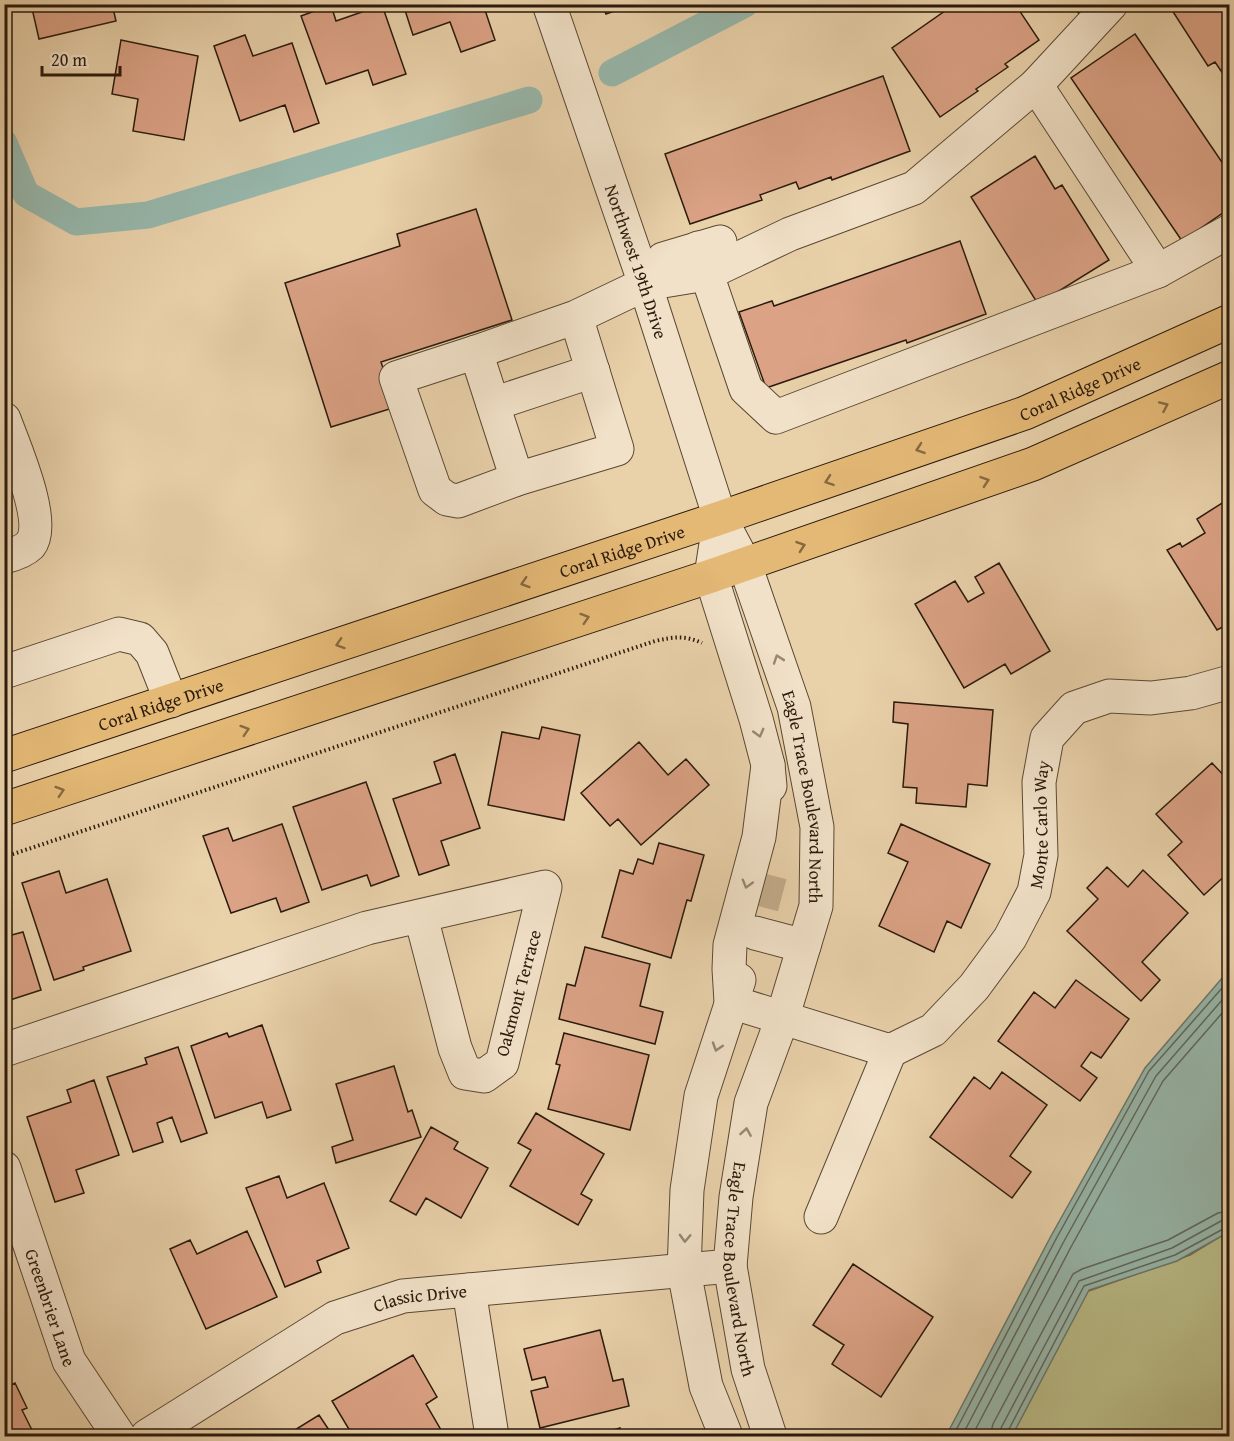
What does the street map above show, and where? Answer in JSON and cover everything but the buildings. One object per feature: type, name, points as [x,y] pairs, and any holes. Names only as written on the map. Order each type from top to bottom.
[{"type":"main road","name":"Coral Ridge Drive","points":[[4,756],[720,518],[1025,413],[1230,321]]},
{"type":"main road","points":[[4,809],[745,565],[1033,464],[1230,377]]},
{"type":"street","name":"Northwest 19th Drive","points":[[549,4],[645,284],[720,518]]},
{"type":"street","points":[[576,317],[618,449],[517,479],[458,501],[447,499],[435,490],[396,378],[576,317],[645,284],[663,259],[702,261],[750,235],[790,234],[914,188],[1036,85],[1111,4]]},
{"type":"street","points":[[1036,85],[1158,271]]},
{"type":"street","points":[[702,261],[746,389],[776,417],[1158,271],[1230,231]]},
{"type":"street","points":[[476,352],[517,479]]},
{"type":"street","points":[[493,404],[593,371]]},
{"type":"street","points":[[4,418],[33,504],[36,530],[30,544],[16,554],[4,557]]},
{"type":"street","name":"Eagle Trace Boulevard North","points":[[720,518],[745,565],[794,707],[817,827],[816,906],[782,1019],[751,1102],[736,1197],[730,1266],[748,1369],[770,1437]]},
{"type":"street","name":"Eagle Trace Boulevard North","points":[[720,518],[711,576],[768,765],[774,862]]},
{"type":"street","points":[[4,672],[119,634],[140,639],[152,653],[171,701]]},
{"type":"street","name":"Monte Carlo Way","points":[[890,1051],[933,1030],[974,987],[1010,938],[1034,892],[1041,855],[1039,782],[1047,738],[1074,708],[1109,696],[1151,698],[1191,693],[1230,682]]},
{"type":"street","name":"Eagle Trace Boulevard North","points":[[731,1002],[730,945],[759,837],[768,765]]},
{"type":"street","name":"Oakmont Terrace","points":[[4,1050],[366,928],[422,917],[546,886],[501,1064],[484,1076],[465,1073],[422,917]]},
{"type":"street","name":"Eagle Trace Boulevard North","points":[[726,1437],[706,1386],[684,1271],[687,1190],[701,1096],[758,920],[804,946]]},
{"type":"street","points":[[731,1002],[890,1051],[821,1217]]},
{"type":"street","name":"Greenbrier Lane","points":[[4,1168],[69,1361],[119,1437]]},
{"type":"street","name":"Classic Drive","points":[[147,1437],[335,1318],[403,1296],[730,1266]]},
{"type":"street","points":[[469,1290],[492,1437]]},
{"type":"path","points":[[4,857],[655,641],[672,637],[689,637],[706,645]]},
{"type":"green space","points":[[1229,1231],[1229,1436],[1007,1436],[1083,1293],[1190,1255]]},
{"type":"water","points":[[1229,970],[1229,1232],[1177,1261],[1089,1290],[1012,1436],[946,1436],[1051,1236],[1145,1068]]},
{"type":"waterway","points":[[612,73],[745,4]]},
{"type":"waterway","points":[[4,143],[26,194],[76,222],[148,215],[529,100]]},
{"type":"tunnel","points":[[762,907],[774,862]]}]
